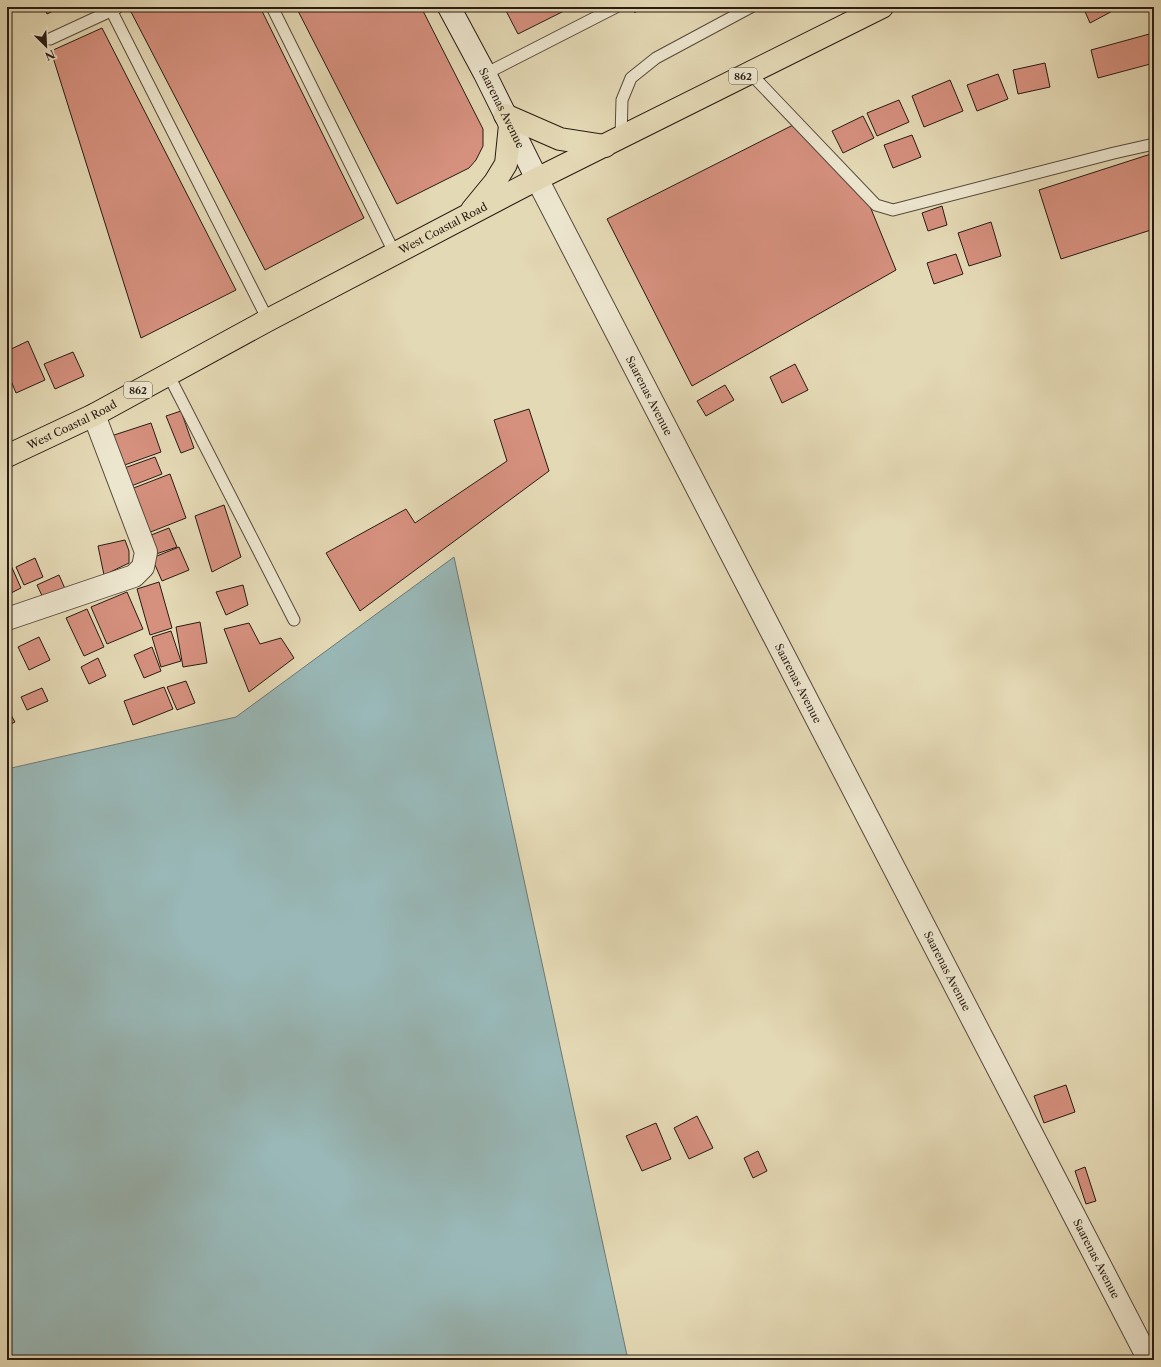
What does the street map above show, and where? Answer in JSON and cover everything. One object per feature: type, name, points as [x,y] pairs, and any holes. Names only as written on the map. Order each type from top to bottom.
[{"type":"main road","name":"West Coastal Road","points":[[7,456],[94,415],[268,320],[537,179],[882,7]]},
{"type":"main road","points":[[466,217],[495,182],[506,164],[508,120],[560,139],[613,142]]},
{"type":"street","name":"Saarenas Avenue","points":[[449,7],[1149,1360]]},
{"type":"street","points":[[7,619],[134,576],[143,567],[146,552],[94,415]]},
{"type":"lane","points":[[272,7],[395,254]]},
{"type":"lane","points":[[485,74],[616,7]]},
{"type":"lane","points":[[613,142],[622,100],[631,78],[656,58],[751,7]]},
{"type":"lane","points":[[50,39],[114,9],[268,320]]},
{"type":"lane","points":[[750,73],[876,205],[893,210],[1154,144]]},
{"type":"lane","points":[[168,374],[294,620]]},
{"type":"water","points":[[454,557],[628,1360],[7,1360],[7,769],[236,717]]},
{"type":"building","points":[[44,7],[61,7],[47,14]]},
{"type":"building","points":[[137,7],[260,7],[364,218],[265,270],[130,10]]},
{"type":"building","points":[[296,7],[421,7],[483,129],[483,146],[476,160],[469,168],[397,204]]},
{"type":"building","points":[[504,7],[572,7],[518,34]]},
{"type":"building","points":[[1083,7],[1120,7],[1090,23]]},
{"type":"building","points":[[102,28],[236,290],[141,338],[51,51]]},
{"type":"building","points":[[1153,33],[1154,63],[1098,78],[1091,50]]},
{"type":"building","points":[[1045,63],[1050,87],[1018,94],[1013,70]]},
{"type":"building","points":[[998,74],[1008,99],[977,111],[967,85]]},
{"type":"building","points":[[950,80],[963,111],[924,127],[912,96]]},
{"type":"building","points":[[899,100],[909,122],[877,136],[867,113]]},
{"type":"building","points":[[863,116],[874,138],[843,153],[832,131]]},
{"type":"building","points":[[795,124],[867,199],[896,270],[692,386],[607,219]]},
{"type":"building","points":[[912,135],[921,157],[893,168],[884,145]]},
{"type":"building","points":[[1154,153],[1154,229],[1061,259],[1039,190]]},
{"type":"building","points":[[942,206],[947,225],[928,231],[922,213]]},
{"type":"building","points":[[991,222],[1001,256],[969,266],[958,233]]},
{"type":"building","points":[[956,254],[963,274],[934,284],[927,263]]},
{"type":"building","points":[[28,341],[45,380],[16,393],[7,371],[7,351]]},
{"type":"building","points":[[73,352],[84,376],[55,389],[44,364]]},
{"type":"building","points":[[795,364],[808,390],[782,403],[770,377]]},
{"type":"building","points":[[725,385],[734,400],[706,416],[697,401]]},
{"type":"building","points":[[529,409],[549,471],[360,611],[326,553],[406,509],[415,523],[507,461],[494,420]]},
{"type":"building","points":[[181,411],[194,448],[181,453],[166,416]]},
{"type":"building","points":[[151,423],[161,452],[119,467],[108,437]]},
{"type":"building","points":[[155,457],[162,474],[126,488],[119,470]]},
{"type":"building","points":[[170,474],[186,518],[148,533],[131,489]]},
{"type":"building","points":[[224,505],[241,557],[212,572],[195,516]]},
{"type":"building","points":[[169,528],[177,547],[153,555],[146,537]]},
{"type":"building","points":[[125,540],[129,551],[129,563],[104,575],[98,546]]},
{"type":"building","points":[[179,547],[189,570],[162,581],[152,558]]},
{"type":"building","points":[[35,558],[43,577],[24,585],[16,567]]},
{"type":"building","points":[[9,561],[21,588],[7,595],[7,562]]},
{"type":"building","points":[[59,575],[66,591],[44,600],[37,585]]},
{"type":"building","points":[[159,582],[172,628],[150,635],[137,589]]},
{"type":"building","points":[[243,585],[248,605],[226,615],[216,592]]},
{"type":"building","points":[[127,592],[143,629],[107,644],[91,607]]},
{"type":"building","points":[[87,609],[104,647],[84,656],[66,618]]},
{"type":"building","points":[[200,622],[207,663],[183,667],[176,627]]},
{"type":"building","points":[[249,623],[260,644],[281,638],[294,658],[249,692],[224,629]]},
{"type":"building","points":[[171,631],[181,661],[161,667],[152,637]]},
{"type":"building","points":[[39,637],[50,660],[29,670],[18,647]]},
{"type":"building","points":[[152,647],[161,671],[144,678],[134,655]]},
{"type":"building","points":[[98,658],[106,676],[89,684],[81,667]]},
{"type":"building","points":[[186,681],[195,703],[177,710],[167,687]]},
{"type":"building","points":[[164,687],[173,709],[133,725],[124,701]]},
{"type":"building","points":[[42,688],[48,701],[27,710],[21,697]]},
{"type":"building","points":[[7,708],[15,722],[7,726]]},
{"type":"building","points":[[1066,1085],[1075,1112],[1044,1123],[1034,1096]]},
{"type":"building","points":[[697,1116],[713,1148],[689,1159],[674,1128]]},
{"type":"building","points":[[656,1123],[671,1159],[642,1171],[626,1136]]},
{"type":"building","points":[[758,1151],[767,1171],[753,1178],[744,1158]]},
{"type":"building","points":[[1085,1167],[1096,1201],[1086,1204],[1075,1171]]}]
